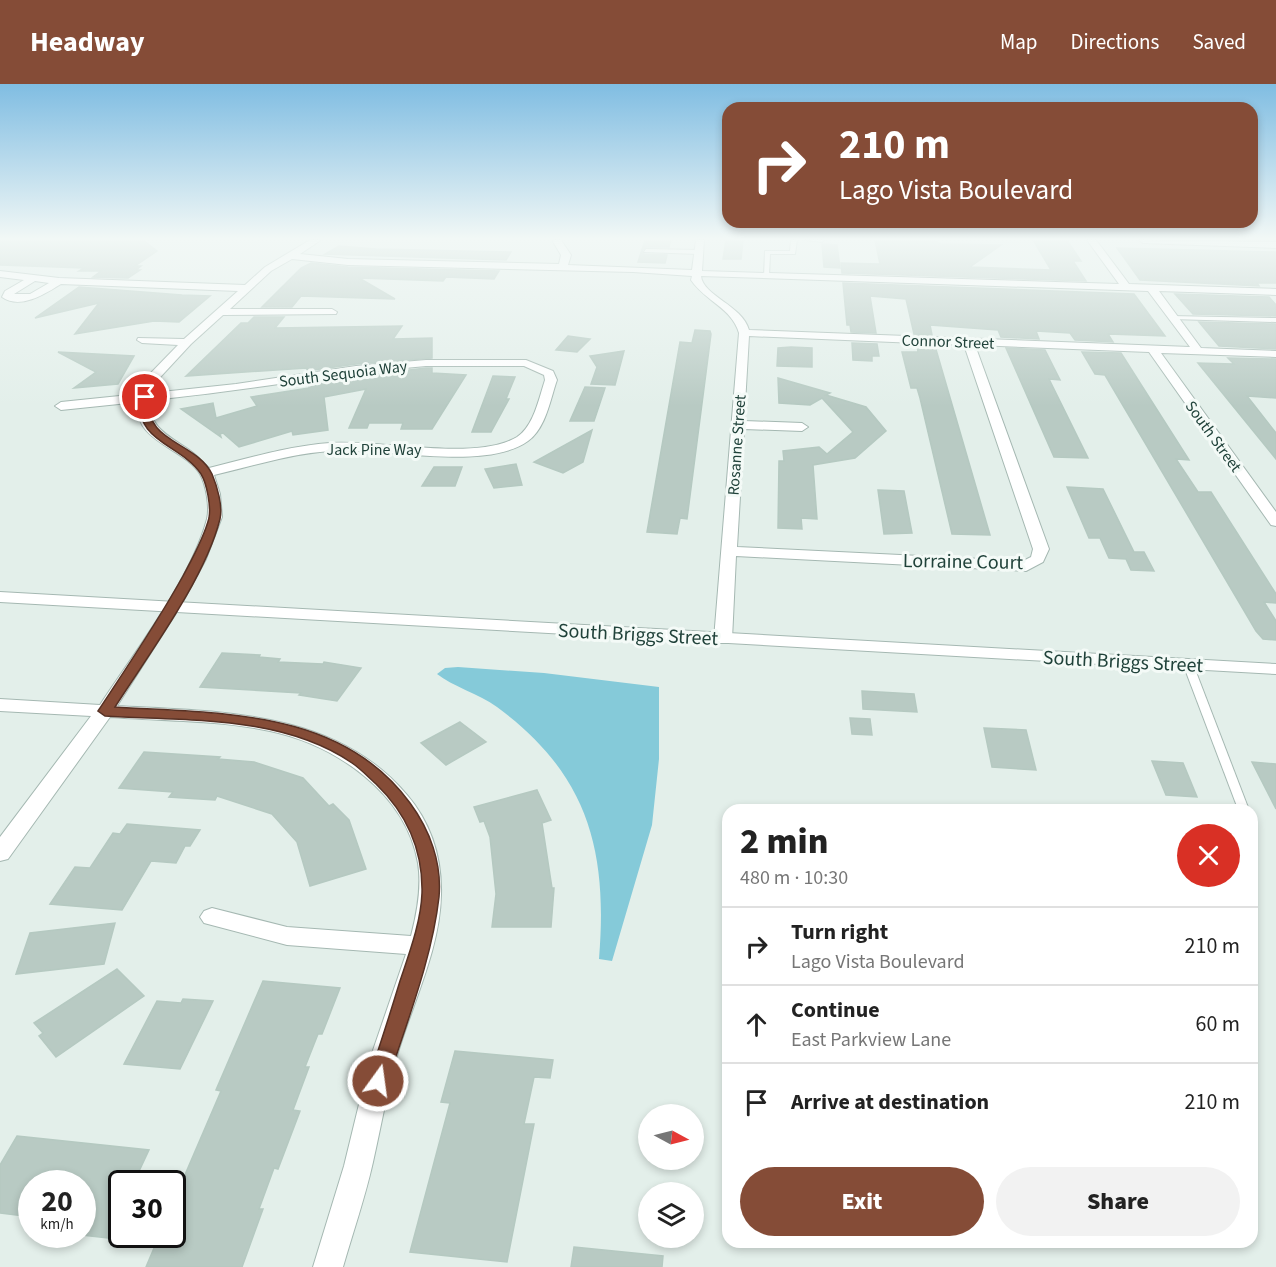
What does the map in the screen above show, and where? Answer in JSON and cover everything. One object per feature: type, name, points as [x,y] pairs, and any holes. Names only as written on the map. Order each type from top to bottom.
[{"type":"street","points":[[8,295],[7,297],[35,295]]},
{"type":"street","points":[[0,853],[105,711],[172,607],[198,559],[215,517],[213,494],[206,473],[186,453],[164,440],[148,425],[143,410],[147,384],[187,342],[240,295]]},
{"type":"street","points":[[710,295],[742,321],[744,333]]},
{"type":"street","points":[[1156,295],[1198,351]]},
{"type":"street","points":[[223,312],[332,312]]},
{"type":"street","name":"Connor Street","points":[[744,333],[1276,354]]},
{"type":"street","name":"Rosanne Street","points":[[723,639],[744,333]]},
{"type":"street","points":[[142,340],[187,342]]},
{"type":"street","name":"Lorraine Court","points":[[729,551],[1026,566],[1038,559],[1041,549],[968,341]]},
{"type":"street","name":"South Street","points":[[1153,350],[1276,522]]},
{"type":"street","name":"South Sequoia Way","points":[[61,406],[236,388],[356,369],[426,363],[526,363],[549,373],[551,380],[532,430],[522,439],[508,446]]},
{"type":"street","points":[[738,425],[802,427]]},
{"type":"street","name":"Jack Pine Way","points":[[206,473],[280,455],[331,447],[473,451],[508,446]]},
{"type":"street","name":"South Briggs Street","points":[[0,597],[1276,669]]},
{"type":"street","points":[[0,705],[239,720],[282,727],[320,740],[358,760],[394,793],[415,822],[429,860],[430,895],[421,946],[383,1059],[358,1167],[327,1267]]},
{"type":"street","points":[[212,917],[287,936],[421,946]]},
{"type":"lane","points":[[1172,317],[1276,320]]},
{"type":"lane","points":[[1188,664],[1242,804]]},
{"type":"water","points":[[445,668],[544,673],[659,687],[659,759],[652,825],[612,961],[599,959],[600,883],[595,849],[586,817],[572,787],[553,759],[528,733],[497,707],[437,674]]},
{"type":"building","points":[[67,295],[210,296],[179,322],[154,321],[75,334],[99,303],[35,318]]},
{"type":"building","points":[[274,295],[388,295],[395,299],[301,296],[292,307],[262,307]]},
{"type":"building","points":[[844,295],[1135,295],[1165,336],[1108,334],[1113,342],[1075,340],[1070,333],[1036,331],[1039,339],[1001,337],[998,330],[930,325],[932,335],[914,334],[906,299],[870,296],[876,333],[851,332],[850,325],[847,325]]},
{"type":"building","points":[[1176,295],[1269,297],[1276,305],[1276,316],[1193,314]]},
{"type":"building","points":[[254,317],[284,317],[275,328],[402,326],[393,339],[432,338],[432,358],[356,364],[307,371],[307,368],[186,376],[241,323],[248,323]]},
{"type":"building","points":[[1199,322],[1276,324],[1276,349],[1219,346]]},
{"type":"building","points":[[695,330],[710,331],[711,334],[687,519],[680,518],[677,534],[647,532],[680,342],[692,343]]},
{"type":"building","points":[[568,336],[590,339],[577,352],[556,350]]},
{"type":"building","points":[[852,343],[877,344],[879,356],[872,356],[872,361],[853,360]]},
{"type":"building","points":[[917,345],[935,346],[990,535],[952,534],[920,398],[917,388],[911,388],[902,352],[918,352]]},
{"type":"building","points":[[778,348],[812,348],[812,367],[777,366]]},
{"type":"building","points":[[1006,348],[1045,350],[1060,380],[1049,379],[1088,458],[1054,457]]},
{"type":"building","points":[[624,351],[615,385],[591,384],[597,367],[590,356]]},
{"type":"building","points":[[58,352],[134,356],[118,384],[74,388],[96,372]]},
{"type":"building","points":[[1082,352],[1121,353],[1189,460],[1176,459],[1198,492],[1211,492],[1276,594],[1276,603],[1264,602],[1276,621],[1276,640],[1263,639],[1256,631],[1105,375],[1095,374]]},
{"type":"building","points":[[1228,358],[1276,359],[1276,398],[1247,396],[1276,433],[1276,459],[1198,363],[1234,364]]},
{"type":"building","points":[[432,368],[432,373],[466,375],[432,429],[401,429],[403,423],[369,423],[367,428],[349,428],[366,389],[324,397],[328,430],[293,435],[292,431],[239,447],[223,433],[220,434],[221,437],[181,409],[213,403],[216,418],[257,406],[251,397],[309,388],[309,382]]},
{"type":"building","points":[[493,376],[515,377],[506,399],[509,399],[491,432],[472,432]]},
{"type":"building","points":[[778,378],[830,393],[826,395],[866,407],[886,431],[855,458],[813,465],[817,519],[801,518],[802,529],[778,528],[779,461],[784,461],[783,451],[819,447],[827,454],[853,432],[822,398],[810,405],[779,403]]},
{"type":"building","points":[[585,387],[605,388],[594,421],[570,421]]},
{"type":"building","points":[[592,430],[583,462],[563,473],[534,462]]},
{"type":"building","points":[[516,464],[522,485],[494,488],[485,469]]},
{"type":"building","points":[[434,467],[462,467],[455,486],[422,486]]},
{"type":"building","points":[[1067,487],[1103,489],[1134,552],[1144,552],[1154,571],[1131,570],[1126,559],[1109,558],[1100,538],[1089,538]]},
{"type":"building","points":[[878,490],[904,491],[912,533],[884,534]]},
{"type":"building","points":[[222,653],[260,655],[259,657],[280,659],[278,662],[323,664],[324,662],[361,668],[337,701],[299,695],[301,693],[200,687]]},
{"type":"building","points":[[862,691],[914,694],[917,712],[863,709]]},
{"type":"building","points":[[850,718],[870,719],[872,735],[852,734]]},
{"type":"building","points":[[460,722],[486,742],[446,765],[421,743]]},
{"type":"building","points":[[984,728],[1026,730],[1036,770],[992,767]]},
{"type":"building","points":[[144,752],[220,757],[218,759],[254,762],[303,778],[329,806],[333,804],[349,820],[366,869],[310,886],[297,842],[272,814],[217,796],[215,800],[169,797],[173,792],[119,788]]},
{"type":"building","points":[[1152,761],[1183,763],[1197,797],[1166,795]]},
{"type":"building","points":[[1252,762],[1276,764],[1276,809]]},
{"type":"building","points":[[537,790],[551,820],[542,823],[552,888],[554,888],[551,927],[492,927],[496,894],[490,837],[484,821],[480,822],[474,807]]},
{"type":"building","points":[[127,824],[200,830],[190,846],[185,846],[176,863],[151,861],[122,910],[50,904],[75,867],[90,868],[113,833],[120,834]]},
{"type":"building","points":[[115,923],[104,964],[16,974],[30,933]]},
{"type":"building","points":[[117,969],[144,996],[56,1057],[39,1036],[43,1033],[34,1023]]},
{"type":"building","points":[[263,981],[340,988],[322,1034],[318,1034],[305,1067],[309,1067],[293,1110],[300,1111],[278,1169],[274,1168],[259,1209],[263,1209],[242,1267],[146,1267],[154,1248],[186,1248],[186,1172],[221,1091],[216,1090]]},
{"type":"building","points":[[183,999],[213,1001],[180,1069],[124,1064],[157,1001],[181,1003]]},
{"type":"building","points":[[455,1051],[553,1060],[550,1078],[534,1077],[524,1124],[534,1124],[507,1262],[410,1252],[450,1103],[441,1102]]},
{"type":"building","points":[[17,1136],[149,1150],[140,1170],[108,1170],[108,1238],[96,1237],[96,1170],[18,1170],[18,1215],[0,1213],[0,1165]]},
{"type":"building","points":[[574,1247],[663,1256],[662,1267],[571,1267]]},
{"type":"route","points":[[145,397],[143,410],[148,425],[164,440],[186,453],[206,473],[213,494],[215,517],[198,559],[172,607],[105,711],[239,720],[282,727],[320,740],[358,760],[394,793],[415,822],[429,860],[430,895],[421,946],[383,1059],[378,1081]]}]
